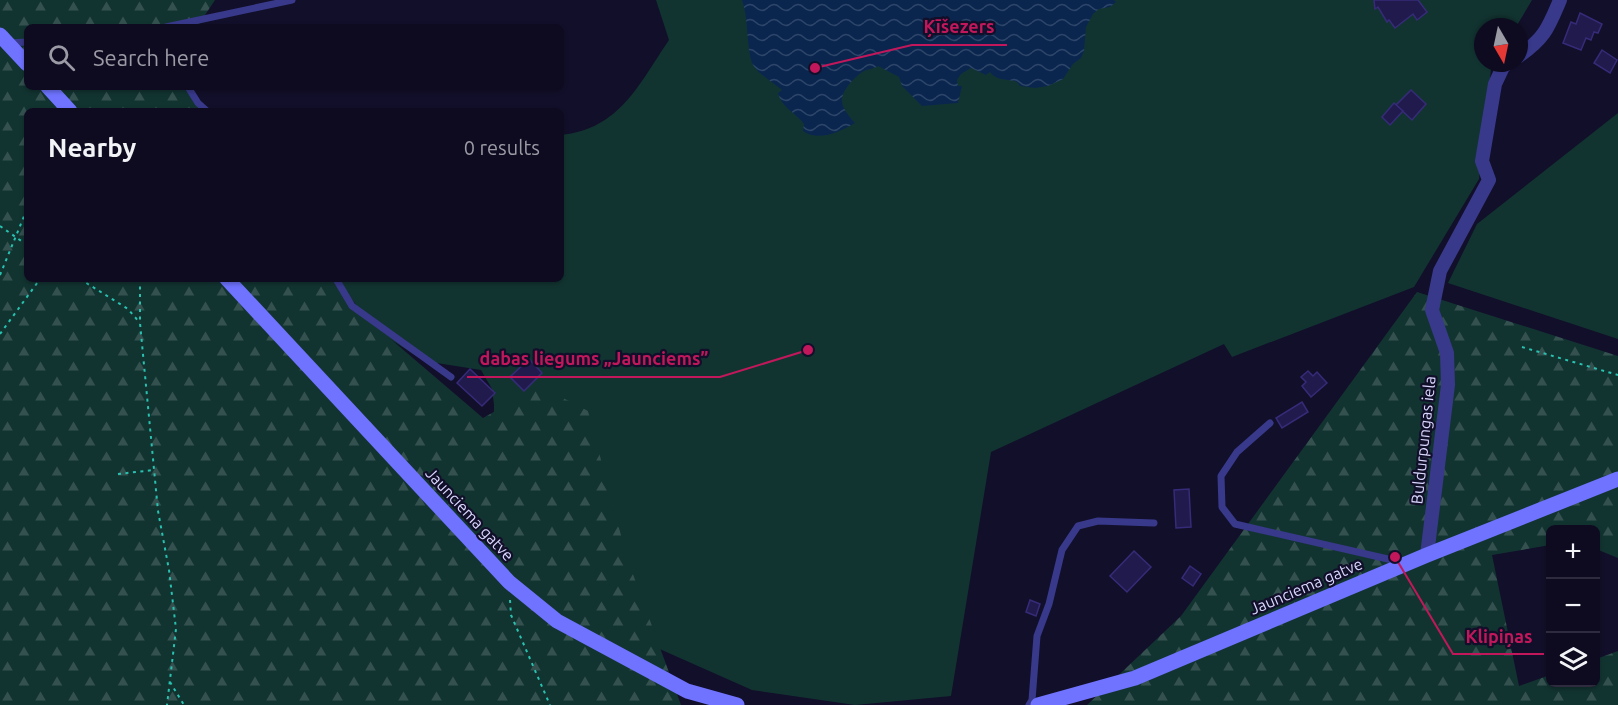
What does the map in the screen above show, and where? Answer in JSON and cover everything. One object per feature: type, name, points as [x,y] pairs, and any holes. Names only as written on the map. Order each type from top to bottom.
[{"type":"main road","points":[[4,39],[24,61]]},
{"type":"main road","points":[[51,90],[67,108]]},
{"type":"main road","name":"Jaunciema gatve","points":[[229,282],[509,582],[557,621],[687,691],[737,705]]},
{"type":"main road","name":"Jaunciema gatve","points":[[1038,705],[1135,678],[1427,555],[1618,479]]},
{"type":"street","points":[[1528,50],[1538,43],[1548,29],[1560,0]]},
{"type":"street","name":"Buldurpungas iela","points":[[1427,555],[1448,385],[1447,353],[1432,310],[1440,271],[1489,180],[1482,161],[1495,84],[1501,72]]},
{"type":"lane","points":[[180,24],[292,0]]},
{"type":"lane","points":[[4,39],[24,42]]},
{"type":"lane","points":[[190,90],[204,108]]},
{"type":"lane","points":[[338,282],[352,306],[451,377]]},
{"type":"lane","points":[[1270,423],[1237,452],[1221,476],[1222,507],[1235,524],[1406,564]]},
{"type":"lane","points":[[1029,705],[1032,700],[1037,636],[1050,604],[1062,550],[1078,526],[1098,521],[1154,523]]},
{"type":"path","points":[[0,275],[24,216]]},
{"type":"path","points":[[0,226],[24,243]]},
{"type":"path","points":[[0,334],[38,282]]},
{"type":"path","points":[[85,282],[128,309],[140,323]]},
{"type":"path","points":[[140,282],[140,323],[158,511],[169,570],[176,629],[167,705]]},
{"type":"path","points":[[1522,347],[1618,375]]},
{"type":"path","points":[[118,474],[154,470]]},
{"type":"path","points":[[509,582],[511,615],[550,705]]},
{"type":"path","points":[[170,682],[184,705]]},
{"type":"green space","points":[[0,0],[215,0],[199,24],[24,24],[24,90],[190,90],[205,108],[24,108],[24,282],[338,282],[352,306],[483,418],[540,386],[588,411],[627,558],[681,705],[0,705]]},
{"type":"green space","points":[[656,0],[1532,0],[1521,18],[1474,18],[1474,72],[1491,72],[1479,179],[1414,287],[1232,357],[1224,344],[991,452],[951,696],[855,705],[752,690],[601,623],[493,480],[494,405],[492,389],[481,370],[424,361],[373,328],[339,282],[564,282],[564,134],[599,124],[626,102],[669,40]]},
{"type":"green space","points":[[1618,113],[1618,339],[1448,283],[1477,224]]},
{"type":"green space","points":[[1417,292],[1618,356],[1618,558],[1600,551],[1600,525],[1546,525],[1546,546],[1492,555],[1519,686],[1546,676],[1546,687],[1600,687],[1600,658],[1618,651],[1618,705],[1087,705],[1181,616]]},
{"type":"water","points":[[742,0],[1114,0],[1116,2],[1093,14],[1086,27],[1084,51],[1081,58],[1073,64],[1063,79],[1048,86],[1035,88],[1020,86],[1017,82],[999,79],[990,72],[986,75],[971,68],[961,74],[957,80],[958,86],[962,86],[958,103],[922,106],[902,86],[899,77],[878,66],[860,73],[844,93],[843,105],[855,123],[843,130],[815,136],[803,131],[804,124],[780,98],[778,93],[782,90],[753,65]]},
{"type":"building","points":[[1374,0],[1418,0],[1427,12],[1417,20],[1413,14],[1395,28],[1389,20],[1387,22],[1378,7],[1375,9]]},
{"type":"building","points":[[1580,13],[1602,24],[1598,33],[1594,32],[1591,40],[1586,38],[1581,50],[1563,43],[1571,22],[1576,24]]},
{"type":"building","points":[[1602,50],[1617,60],[1610,73],[1594,63]]},
{"type":"building","points":[[1411,90],[1426,104],[1412,120],[1396,105]]},
{"type":"building","points":[[1394,103],[1403,111],[1390,125],[1382,117]]},
{"type":"building","points":[[529,359],[542,373],[524,391],[510,377]]},
{"type":"building","points":[[470,369],[495,393],[482,406],[457,383]]},
{"type":"building","points":[[1308,371],[1313,376],[1317,372],[1327,383],[1311,397],[1302,386],[1306,382],[1301,377]]},
{"type":"building","points":[[1302,402],[1308,412],[1282,428],[1276,418]]},
{"type":"building","points":[[1189,489],[1191,527],[1176,528],[1174,490]]},
{"type":"building","points":[[1134,551],[1151,567],[1127,592],[1110,576]]},
{"type":"building","points":[[1190,566],[1201,574],[1193,586],[1182,578]]},
{"type":"building","points":[[1030,600],[1040,604],[1036,616],[1026,612]]},
{"type":"place","name":"Ķīšezers","points":[[815,68]]},
{"type":"place","name":"dabas liegums „Jaunciems”","points":[[808,350]]},
{"type":"place","name":"Klipiņas","points":[[1395,557]]}]
